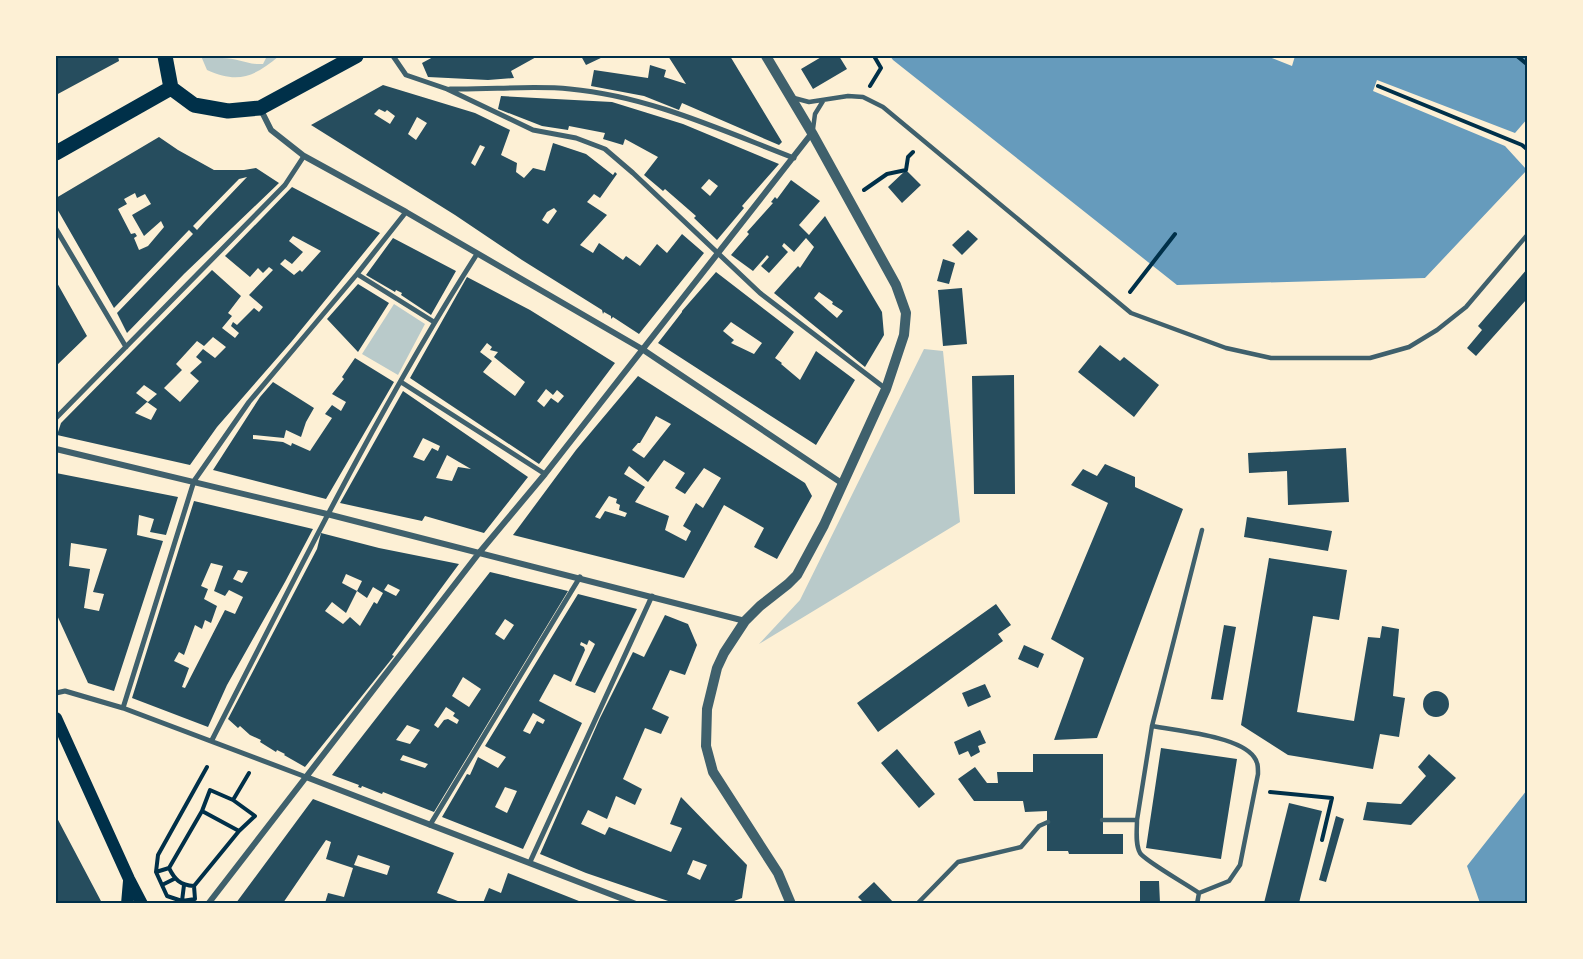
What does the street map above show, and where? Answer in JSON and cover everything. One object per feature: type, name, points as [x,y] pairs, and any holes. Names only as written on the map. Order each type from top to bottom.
[{"type":"main road","points":[[165,56],[171,88],[194,105],[228,111],[260,108],[356,56]]},
{"type":"main road","points":[[56,153],[171,88]]},
{"type":"main road","points":[[56,718],[142,903]]},
{"type":"main road","points":[[127,903],[129,879]]},
{"type":"street","points":[[393,56],[406,75],[447,89],[533,130],[576,138],[605,149],[760,293],[886,389]]},
{"type":"street","points":[[766,56],[896,285],[906,313],[904,335],[886,389],[824,525],[797,575],[745,621],[724,652],[717,668],[708,709],[705,746],[713,772],[778,873],[791,903]]},
{"type":"street","points":[[447,89],[569,89],[632,99],[681,114],[794,158]]},
{"type":"street","points":[[260,108],[272,130],[304,156],[406,212],[642,349],[843,484]]},
{"type":"street","points":[[208,903],[478,553],[544,474],[812,134]]},
{"type":"street","points":[[56,418],[285,185],[304,156]]},
{"type":"street","points":[[123,708],[194,481],[249,402],[406,212]]},
{"type":"street","points":[[56,229],[126,347]]},
{"type":"street","points":[[212,740],[327,514],[434,322],[477,254]]},
{"type":"street","points":[[357,274],[434,322]]},
{"type":"street","points":[[401,382],[544,474]]},
{"type":"street","points":[[56,449],[580,577],[745,621]]},
{"type":"street","points":[[430,825],[580,577]]},
{"type":"street","points":[[530,862],[652,596]]},
{"type":"street","points":[[56,693],[65,691],[123,708],[212,740],[636,903]]},
{"type":"lane","points":[[790,98],[809,102],[848,96],[862,97],[883,107],[1131,313],[1226,348],[1271,358],[1370,358],[1409,347],[1437,330],[1466,306],[1527,234]]},
{"type":"lane","points":[[812,134],[815,114],[823,101]]},
{"type":"lane","points":[[1199,893],[1147,860],[1139,852],[1137,820],[1152,726],[1202,530]]},
{"type":"lane","points":[[1152,726],[1220,738],[1253,754],[1258,763],[1255,791],[1240,865],[1229,881],[1199,893]]},
{"type":"lane","points":[[1102,820],[1137,820]]},
{"type":"lane","points":[[917,903],[958,862],[1021,847],[1040,826],[1048,822]]},
{"type":"lane","points":[[1197,903],[1199,893]]},
{"type":"path","points":[[862,97],[881,68],[873,56]]},
{"type":"path","points":[[1517,56],[1527,65]]},
{"type":"path","points":[[1378,86],[1522,145],[1527,150]]},
{"type":"path","points":[[867,188],[887,174],[906,170],[908,157],[924,140]]},
{"type":"path","points":[[1120,304],[1175,234]]},
{"type":"path","points":[[233,800],[258,758]]},
{"type":"path","points":[[195,899],[182,902],[167,896],[156,872],[158,855],[207,767]]},
{"type":"path","points":[[156,872],[169,867],[202,811],[210,790],[233,800],[255,816],[239,831],[194,886],[184,885],[174,879],[169,867]]},
{"type":"path","points":[[1255,791],[1332,798],[1322,840]]},
{"type":"path","points":[[202,811],[239,831]]},
{"type":"path","points":[[162,885],[174,879]]},
{"type":"path","points":[[182,902],[184,885]]},
{"type":"shaded area","points":[[201,56],[220,56],[247,63],[263,64],[267,56],[279,56],[253,73],[228,77],[207,70]]},
{"type":"shaded area","points":[[394,304],[425,324],[398,375],[362,354]]},
{"type":"shaded area","points":[[924,349],[943,351],[960,522],[759,644],[800,600]]},
{"type":"water","points":[[890,56],[1267,56],[1292,66],[1295,56],[1527,56],[1527,119],[1515,133],[1377,80],[1373,91],[1505,146],[1527,170],[1425,278],[1177,285]]},
{"type":"water","points":[[1527,790],[1527,903],[1480,903],[1467,866]]},
{"type":"building","points":[[56,56],[118,56],[119,61],[56,95]]},
{"type":"building","points":[[435,56],[538,56],[511,71],[514,78],[488,80],[428,77],[422,63]]},
{"type":"building","points":[[581,56],[605,56],[586,65]]},
{"type":"building","points":[[668,56],[730,56],[782,142],[779,145],[682,103],[679,110],[644,96],[591,86],[594,70],[648,78],[650,65],[666,70],[664,77],[686,84]]},
{"type":"building","points":[[823,56],[839,56],[847,69],[813,89],[801,69]]},
{"type":"building","points":[[383,85],[475,113],[510,130],[501,155],[517,163],[516,172],[524,178],[533,168],[545,171],[553,143],[586,154],[613,175],[615,172],[617,174],[600,198],[594,194],[587,202],[607,215],[580,245],[593,253],[599,243],[623,260],[626,256],[640,266],[657,244],[667,253],[682,234],[704,253],[639,334],[613,317],[611,319],[611,316],[604,312],[603,314],[602,310],[311,125]],"holes":[[[379,109],[385,112],[387,110],[395,116],[390,124],[374,114]],[[417,117],[427,123],[416,140],[408,134]],[[480,145],[485,147],[475,166],[471,163]],[[554,208],[557,211],[548,224],[542,220],[547,212]]]},
{"type":"building","points":[[501,96],[612,102],[683,124],[779,164],[742,206],[744,208],[717,240],[694,218],[696,216],[665,189],[663,191],[644,175],[658,157],[625,139],[623,145],[603,139],[605,133],[569,126],[568,130],[542,126],[498,109]],"holes":[[[709,179],[718,186],[710,196],[701,188]]]},
{"type":"building","points":[[159,137],[214,170],[256,168],[279,183],[184,274],[127,333],[117,313],[193,234],[189,230],[114,308],[56,207],[56,198]],"holes":[[[247,177],[197,230],[193,226],[239,179]],[[135,193],[137,198],[145,194],[151,204],[132,215],[144,236],[161,221],[164,227],[148,246],[139,250],[134,238],[137,236],[135,233],[131,234],[118,209],[127,204],[124,199]]]},
{"type":"building","points":[[906,170],[921,185],[902,203],[888,187]]},
{"type":"building","points":[[791,180],[820,201],[799,225],[809,235],[825,216],[882,312],[884,335],[865,367],[774,293],[798,266],[800,268],[814,247],[806,238],[794,252],[784,243],[782,246],[788,252],[769,273],[761,266],[769,257],[767,255],[753,271],[731,255],[749,234],[747,232],[773,203],[771,202],[775,197],[777,199]],"holes":[[[819,292],[833,302],[832,304],[843,311],[837,318],[814,298]]]},
{"type":"building","points":[[292,187],[380,233],[292,341],[217,427],[190,465],[57,435],[61,423],[212,270],[241,296],[228,313],[232,316],[222,328],[235,338],[239,333],[231,326],[233,322],[237,325],[254,308],[259,312],[263,307],[249,295],[273,270],[269,267],[263,273],[258,268],[250,277],[225,256]],"holes":[[[293,236],[321,251],[302,272],[300,270],[294,275],[280,264],[285,259],[292,264],[303,252],[289,241]],[[213,337],[226,347],[215,358],[203,349],[196,357],[202,362],[190,373],[199,381],[180,402],[164,388],[182,370],[176,364],[197,341],[204,346]],[[144,385],[157,394],[148,402],[136,393]],[[147,402],[157,409],[151,420],[135,413]]]},
{"type":"building","points":[[968,230],[978,239],[962,255],[952,245]]},
{"type":"building","points":[[393,238],[456,271],[431,315],[401,295],[402,293],[396,290],[395,292],[366,275]]},
{"type":"building","points":[[943,259],[955,263],[949,284],[937,281]]},
{"type":"building","points":[[1527,269],[1527,299],[1476,356],[1467,348],[1482,330],[1478,326]]},
{"type":"building","points":[[716,272],[794,332],[775,358],[800,380],[816,351],[855,380],[816,445],[658,343]],"holes":[[[731,322],[762,343],[754,354],[731,343],[734,340],[723,331]]]},
{"type":"building","points":[[467,277],[530,310],[615,363],[539,464],[410,378]],"holes":[[[487,343],[492,347],[490,350],[498,352],[494,357],[525,382],[515,396],[483,372],[492,361],[480,352]],[[546,389],[553,395],[557,390],[564,396],[558,403],[551,398],[544,407],[537,401]]]},
{"type":"building","points":[[56,281],[87,336],[56,366]]},
{"type":"building","points":[[358,284],[389,303],[358,352],[327,319]]},
{"type":"building","points":[[962,288],[967,344],[943,346],[938,290]]},
{"type":"building","points":[[1100,345],[1120,361],[1124,357],[1159,385],[1134,417],[1078,372]]},
{"type":"building","points":[[355,358],[394,382],[326,499],[213,470],[260,397],[273,382],[314,408],[301,437],[286,430],[284,438],[253,435],[253,439],[283,442],[291,446],[292,443],[310,451],[332,418],[325,414],[332,405],[341,411],[346,402],[332,394],[344,379],[342,377]]},
{"type":"building","points":[[1014,375],[1015,494],[974,494],[972,376]]},
{"type":"building","points":[[638,376],[805,483],[812,496],[777,559],[754,547],[764,528],[724,505],[684,578],[513,535],[576,450]],"holes":[[[656,416],[671,424],[644,458],[632,450],[640,443]],[[664,460],[685,473],[675,488],[685,494],[704,468],[721,478],[703,508],[696,503],[683,526],[691,531],[686,541],[665,530],[669,516],[635,502],[645,487],[624,474],[629,466],[648,482]],[[609,496],[617,499],[616,503],[620,505],[619,510],[627,513],[625,517],[605,511],[600,519],[595,517]]]},
{"type":"building","points":[[403,391],[528,477],[484,533],[425,516],[422,521],[340,503]],"holes":[[[423,438],[440,446],[438,451],[432,448],[424,461],[413,457]],[[447,455],[471,469],[458,467],[452,481],[436,478]]]},
{"type":"building","points":[[1346,448],[1349,502],[1288,505],[1287,471],[1249,473],[1248,453]]},
{"type":"building","points":[[1105,464],[1135,477],[1135,487],[1183,509],[1097,738],[1054,740],[1084,658],[1051,639],[1108,503],[1071,485],[1083,469],[1097,476]]},
{"type":"building","points":[[56,473],[178,497],[166,535],[150,532],[154,519],[139,515],[137,535],[163,541],[114,691],[88,683],[56,613]],"holes":[[[71,543],[107,549],[93,592],[104,594],[99,611],[84,608],[90,569],[69,566]]]},
{"type":"building","points":[[194,501],[313,529],[227,685],[208,727],[132,698]],"holes":[[[211,563],[223,566],[214,591],[225,596],[229,590],[243,597],[235,614],[225,610],[185,688],[182,687],[189,668],[174,661],[179,652],[184,655],[195,625],[202,629],[205,620],[211,623],[217,606],[204,599],[208,589],[201,586]],[[238,570],[248,572],[242,583],[233,579]]]},
{"type":"building","points":[[1247,517],[1332,531],[1328,551],[1244,537]]},
{"type":"building","points":[[321,533],[379,548],[459,564],[392,655],[394,656],[305,767],[285,754],[277,750],[276,752],[228,719],[317,549]],"holes":[[[346,574],[362,581],[357,591],[342,583]],[[388,584],[400,590],[396,596],[384,590]],[[373,587],[383,593],[377,604],[374,602],[360,626],[350,617],[343,624],[325,611],[332,602],[346,613],[357,591],[367,598]]]},
{"type":"building","points":[[1269,558],[1347,570],[1339,620],[1313,616],[1297,712],[1354,721],[1368,637],[1380,638],[1382,626],[1399,629],[1393,696],[1405,698],[1399,737],[1380,734],[1373,769],[1288,755],[1241,725]]},
{"type":"building","points":[[490,572],[568,591],[434,812],[383,792],[382,794],[362,786],[358,787],[359,785],[332,775]],"holes":[[[505,619],[514,625],[504,640],[495,634]],[[463,677],[481,689],[469,707],[452,696]],[[446,707],[455,713],[453,716],[459,720],[457,724],[448,719],[444,720],[438,728],[434,725]],[[407,725],[420,730],[410,744],[396,740]],[[403,755],[428,764],[425,768],[400,760]]]},
{"type":"building","points":[[578,594],[637,609],[595,693],[575,685],[595,644],[589,640],[587,645],[581,642],[580,645],[585,650],[571,682],[554,674],[539,701],[582,723],[523,849],[442,817],[467,774],[470,775],[478,757],[498,768],[506,757],[485,746]],"holes":[[[533,713],[545,720],[543,724],[537,721],[530,734],[523,731]],[[505,787],[517,791],[507,813],[495,807]]]},
{"type":"building","points":[[996,604],[1011,625],[998,634],[1003,641],[878,732],[857,703]]},
{"type":"building","points":[[665,615],[688,624],[697,645],[685,675],[670,670],[652,709],[669,717],[661,734],[645,728],[623,779],[642,789],[635,805],[616,796],[607,819],[588,810],[581,824],[605,835],[609,827],[671,852],[682,828],[670,824],[681,797],[747,865],[742,898],[729,903],[674,903],[586,873],[540,854],[600,718],[633,652],[644,657]],"holes":[[[693,860],[707,865],[700,880],[687,874]]]},
{"type":"building","points":[[1224,625],[1236,627],[1223,700],[1211,699]]},
{"type":"building","points":[[1024,645],[1044,654],[1038,668],[1018,659]]},
{"type":"building","points":[[985,684],[991,697],[968,707],[962,693]]},
{"type":"building","points":[[1436,691],[1445,695],[1449,704],[1445,713],[1436,717],[1427,713],[1423,704],[1427,695]]},
{"type":"building","points":[[980,730],[986,743],[978,746],[980,752],[971,757],[968,751],[959,755],[954,742]]},
{"type":"building","points":[[1161,748],[1237,759],[1221,859],[1146,848]]},
{"type":"building","points":[[897,749],[935,794],[919,808],[881,763]]},
{"type":"building","points":[[1033,754],[1103,754],[1103,834],[1123,834],[1123,854],[1069,854],[1068,851],[1047,851],[1047,811],[1025,812],[1023,801],[974,801],[958,779],[975,767],[987,783],[998,783],[997,772],[1033,772]]},
{"type":"building","points":[[1429,754],[1456,778],[1411,825],[1363,820],[1367,802],[1401,804],[1426,776],[1418,767]]},
{"type":"building","points":[[313,799],[454,853],[437,893],[463,903],[325,903],[328,893],[344,897],[353,868],[326,859],[331,842],[326,840],[283,903],[236,903]],"holes":[[[358,855],[390,866],[387,875],[354,865]]]},
{"type":"building","points":[[1289,803],[1322,811],[1299,903],[1264,903]]},
{"type":"building","points":[[56,816],[102,903],[56,903]]},
{"type":"building","points":[[1336,816],[1344,819],[1326,882],[1319,880]]},
{"type":"building","points":[[508,873],[584,903],[483,903],[489,888],[501,893]]},
{"type":"building","points":[[1140,881],[1159,881],[1160,903],[1140,903]]},
{"type":"building","points":[[874,882],[894,903],[864,903],[858,897]]}]
